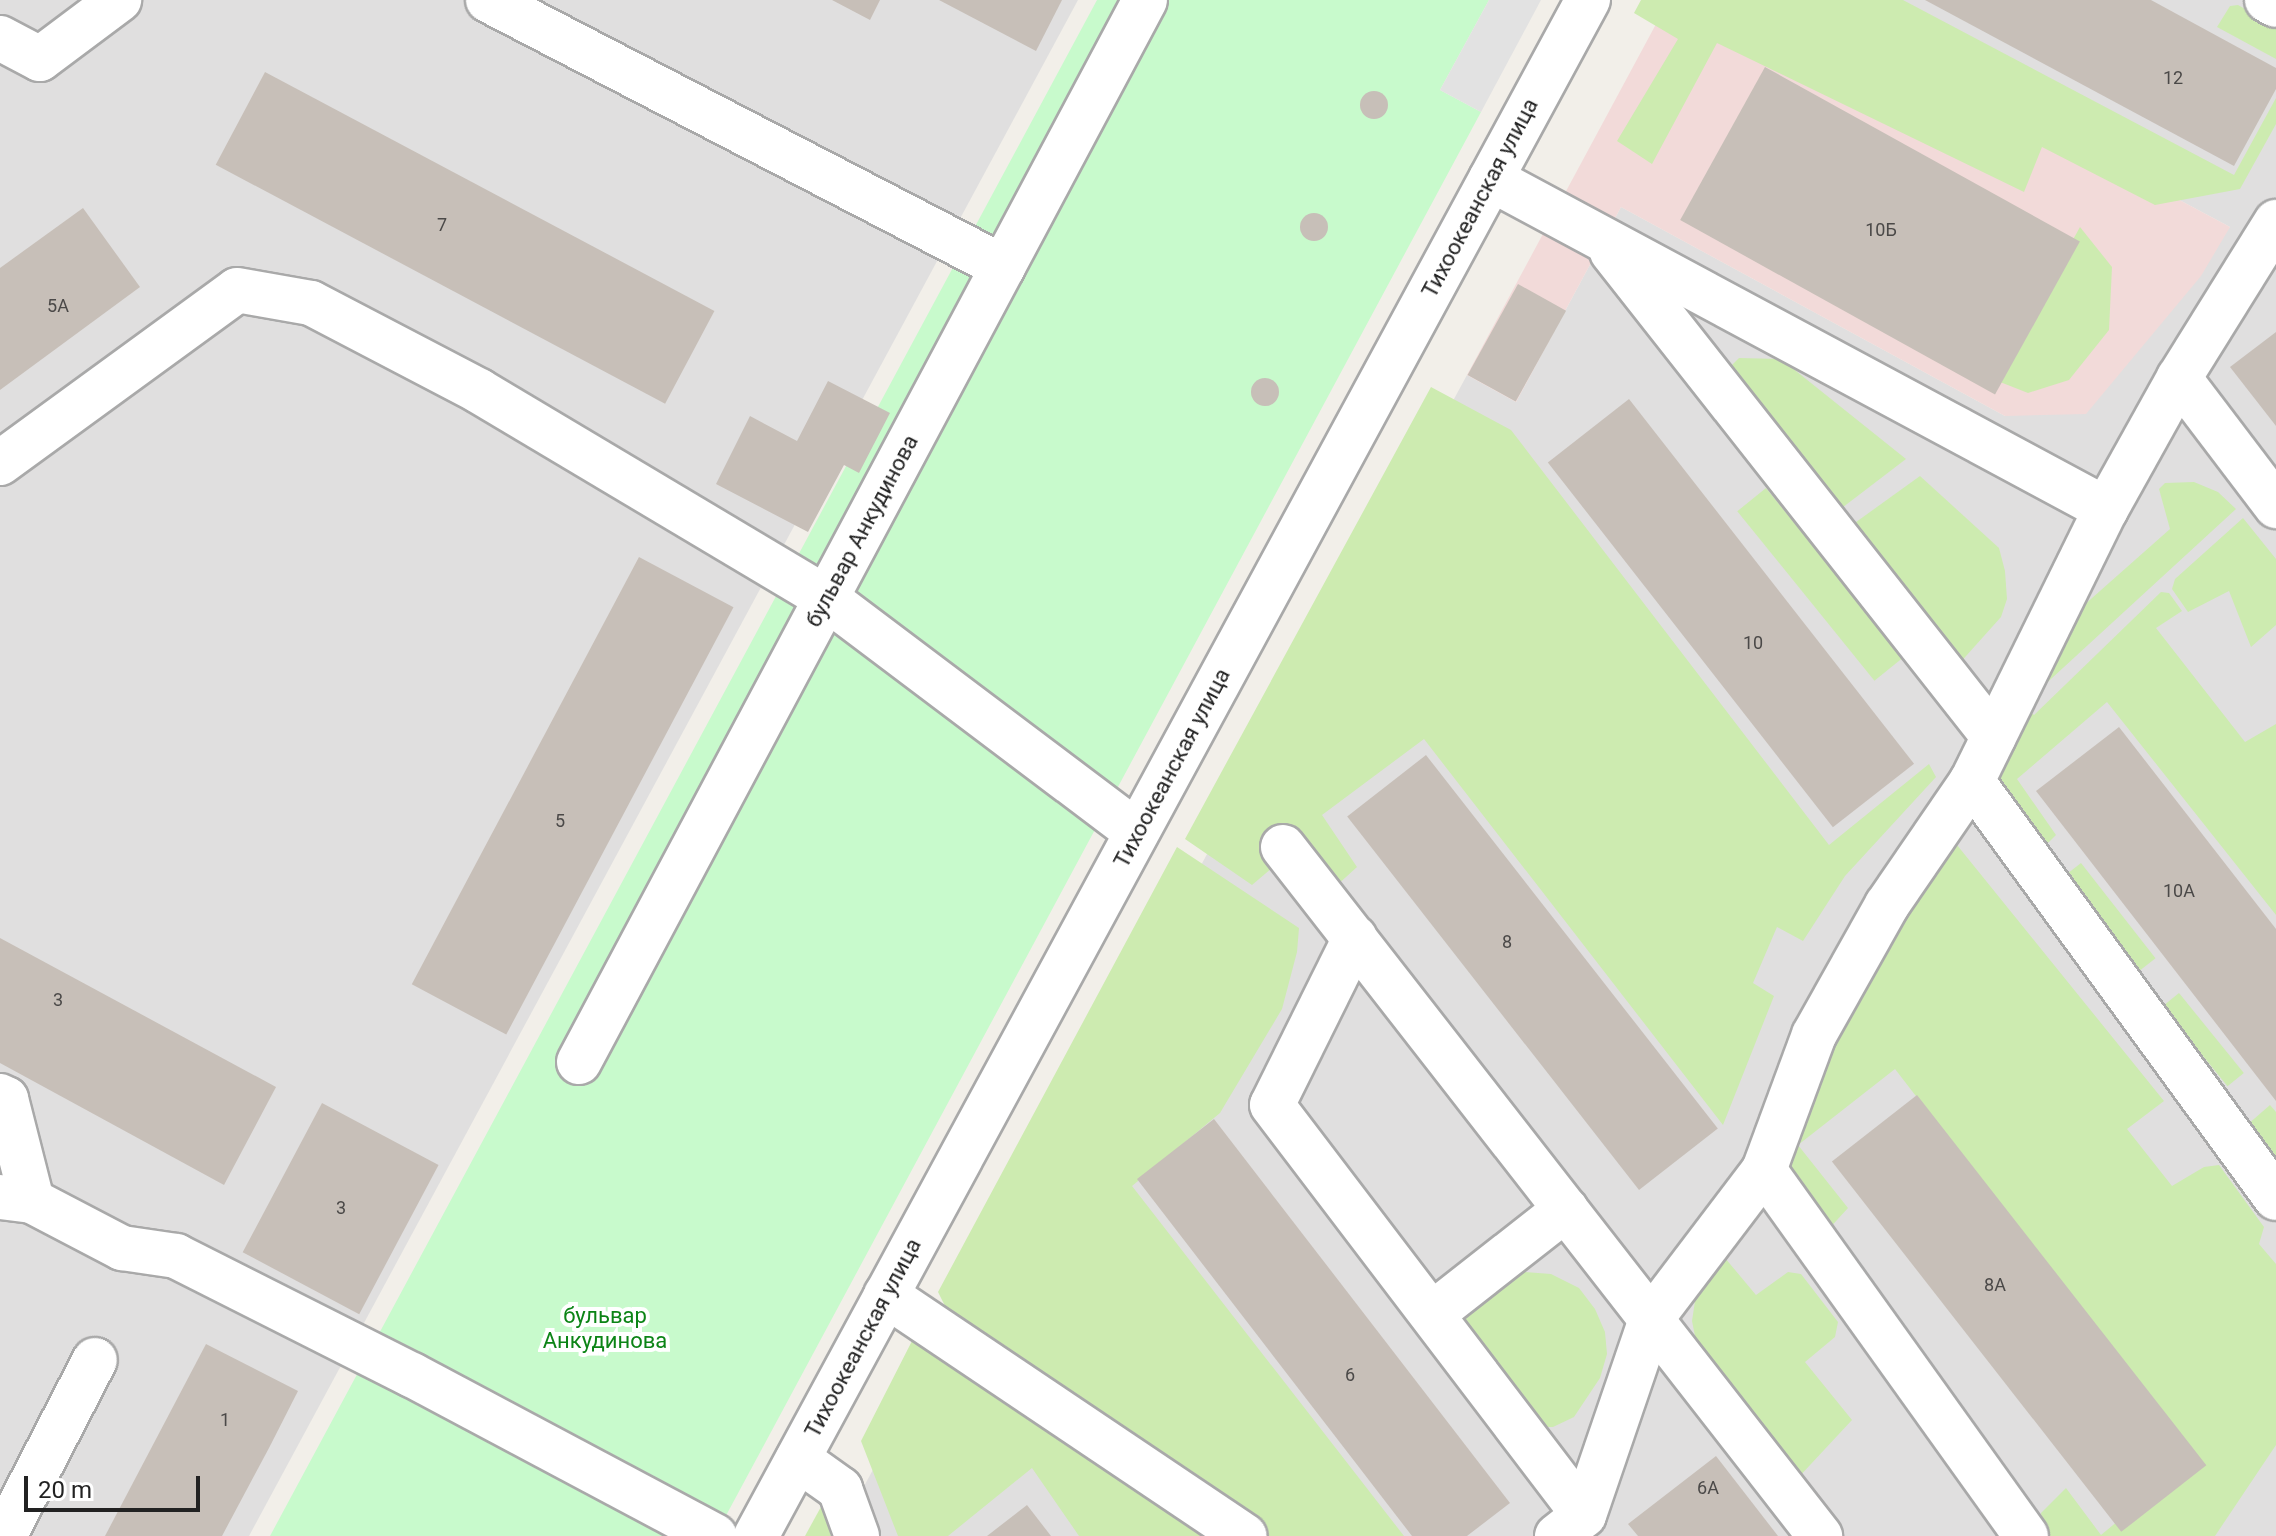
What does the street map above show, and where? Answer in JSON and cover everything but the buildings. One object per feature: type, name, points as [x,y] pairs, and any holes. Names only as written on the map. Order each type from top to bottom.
[{"type":"street","points":[[0,38],[40,59],[119,0]]},
{"type":"street","points":[[488,0],[1003,267]]},
{"type":"street","name":"бульвар Анкудинова","points":[[579,1062],[1145,0]]},
{"type":"street","name":"Тихоокеанская улица","points":[[756,1536],[1588,0]]},
{"type":"street","points":[[2267,0],[2276,5]]},
{"type":"street","points":[[1491,179],[2106,509]]},
{"type":"street","points":[[1571,1525],[1651,1319],[1764,1170],[1814,1035],[1887,905],[1972,781],[2106,509],[2179,378],[2276,222]]},
{"type":"street","points":[[1602,239],[1994,737]]},
{"type":"street","points":[[0,463],[237,290],[311,303],[465,383],[826,598],[1137,832]]},
{"type":"street","points":[[2179,378],[2276,506]]},
{"type":"street","points":[[1972,781],[2276,1198]]},
{"type":"street","points":[[1283,847],[1820,1536]]},
{"type":"street","points":[[1355,938],[1272,1105],[1432,1314],[1571,1525]]},
{"type":"street","points":[[0,1096],[6,1099],[16,1199],[122,1248],[176,1256],[412,1375],[715,1536]]},
{"type":"street","points":[[1764,1170],[2026,1536]]},
{"type":"street","points":[[1432,1314],[1566,1209]]},
{"type":"street","points":[[886,1295],[1244,1536]]},
{"type":"street","points":[[4,1536],[95,1360]]},
{"type":"street","points":[[798,1459],[840,1489],[857,1536]]},
{"type":"shaded area","points":[[0,0],[1078,0],[249,1536],[0,1536]]},
{"type":"shaded area","points":[[1489,0],[1541,0],[1481,112],[1440,90]]},
{"type":"shaded area","points":[[1669,0],[1805,0],[2230,227],[2201,276],[2086,414],[2005,416],[1621,207],[1516,402],[1467,375]]},
{"type":"shaded area","points":[[1805,0],[2276,0],[2276,1536],[837,1536],[1467,375],[1516,402],[1621,207],[2005,416],[2230,227]]},
{"type":"green space","name":"бульвар Анкудинова","points":[[1097,0],[1489,0],[1440,90],[1481,112],[715,1536],[270,1536]]},
{"type":"green space","points":[[1641,0],[1903,0],[2234,175],[2276,98],[2276,124],[2240,189],[2155,205],[2042,147],[2024,192],[1717,43],[1652,164],[1617,141],[1678,39],[1634,13]]},
{"type":"green space","points":[[2238,5],[2276,26],[2276,59],[2217,27],[2230,6]]},
{"type":"green space","points":[[2080,227],[2112,267],[2109,330],[2069,380],[2028,393],[1995,380]]},
{"type":"green space","points":[[1739,358],[1781,359],[1906,459],[1834,514],[1723,374]]},
{"type":"green space","points":[[1431,387],[1511,430],[1829,845],[1929,764],[1936,777],[1845,876],[1803,941],[1777,927],[1753,983],[1774,996],[1723,1125],[1424,739],[1322,815],[1357,867],[1335,887],[1300,844],[1252,885],[1185,839]]},
{"type":"green space","points":[[1920,476],[1999,548],[2005,571],[2007,599],[2001,617],[1958,665],[1845,530]]},
{"type":"green space","points":[[2194,482],[2218,492],[2236,509],[2039,690],[2083,606],[2170,529],[2159,489],[2165,483]]},
{"type":"green space","points":[[1766,488],[1903,657],[1874,681],[1737,511]]},
{"type":"green space","points":[[2243,518],[2276,559],[2276,625],[2251,647],[2229,591],[2188,612],[2172,589],[2175,579]]},
{"type":"green space","points":[[2161,592],[2169,593],[2182,611],[2156,628],[2245,742],[2276,724],[2276,915],[2107,702],[2017,779],[2056,835],[2038,853],[1996,779],[2030,712],[2034,715]]},
{"type":"green space","points":[[1957,845],[2164,1101],[2127,1129],[2172,1186],[2204,1167],[2219,1165],[2264,1227],[2259,1244],[2276,1264],[2276,1445],[2215,1536],[2043,1536],[2041,1513],[2066,1488],[2101,1535],[2195,1457],[1895,1069],[1798,1145],[1848,1208],[1826,1232],[1770,1159],[1928,873],[1945,851]]},
{"type":"green space","points":[[1177,847],[1299,928],[1297,952],[1282,1009],[1220,1113],[1132,1186],[1404,1536],[1262,1536],[951,1318],[938,1292]]},
{"type":"green space","points":[[2081,863],[2155,958],[2135,974],[2061,879]]},
{"type":"green space","points":[[2179,993],[2244,1073],[2227,1086],[2163,1006]]},
{"type":"green space","points":[[2270,1105],[2276,1112],[2276,1156],[2247,1125]]},
{"type":"green space","points":[[1720,1252],[1756,1295],[1788,1272],[1801,1274],[1838,1322],[1835,1337],[1805,1362],[1852,1420],[1797,1479],[1738,1403],[1696,1341],[1692,1321],[1695,1301]]},
{"type":"green space","points":[[1525,1272],[1551,1274],[1579,1288],[1595,1309],[1605,1332],[1607,1354],[1600,1378],[1574,1417],[1553,1427],[1544,1427],[1452,1311]]},
{"type":"green space","points":[[913,1339],[1231,1536],[1079,1536],[1032,1468],[948,1536],[898,1536],[861,1441]]},
{"type":"green space","points":[[822,1505],[831,1536],[805,1536]]}]
